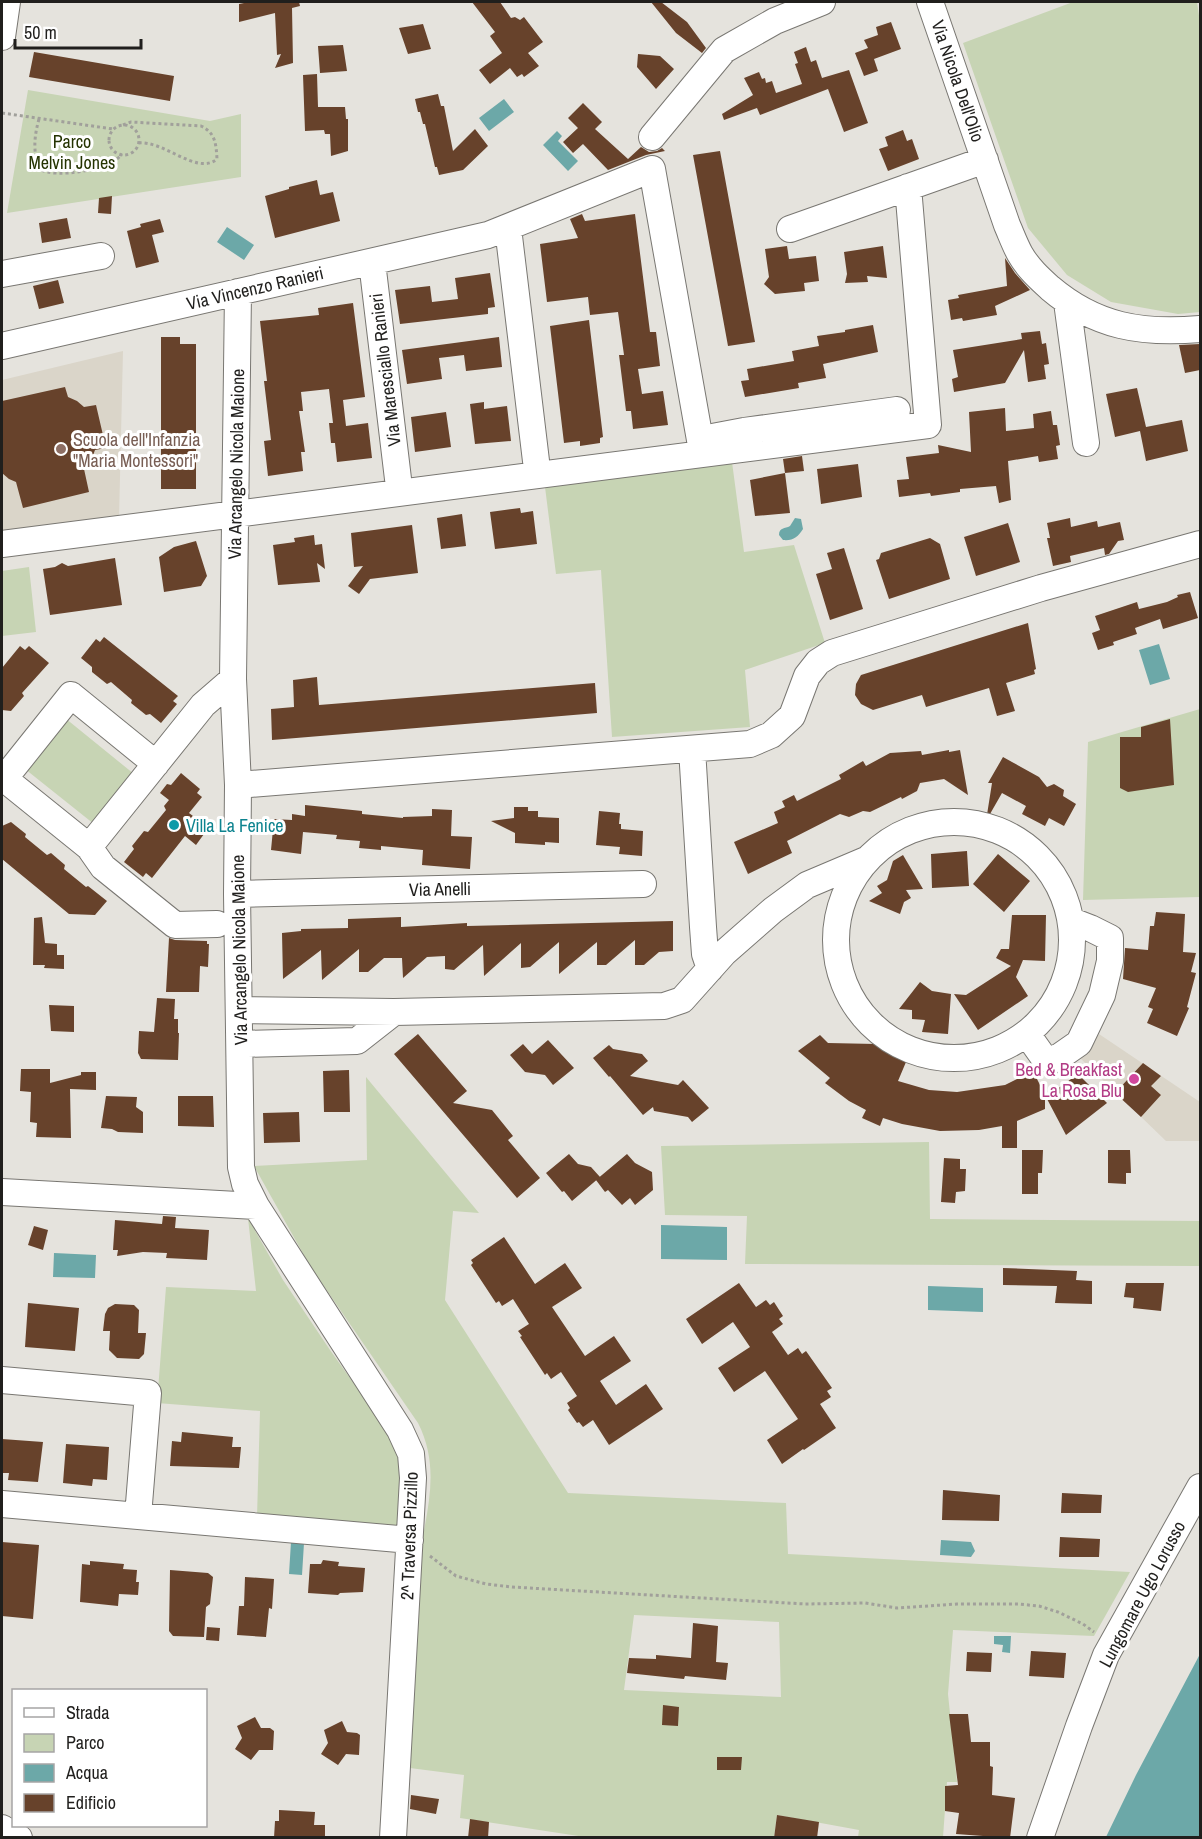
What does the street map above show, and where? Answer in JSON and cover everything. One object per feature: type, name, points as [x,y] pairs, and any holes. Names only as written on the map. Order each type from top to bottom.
[{"type":"street","points":[[2,37],[8,2]]},
{"type":"street","points":[[652,137],[724,50],[775,21],[822,2]]},
{"type":"street","name":"Via Nicola Dell'Olio","points":[[930,2],[1007,225],[1020,254],[1035,275],[1067,302],[1092,317],[1124,328],[1162,331],[1200,329]]},
{"type":"street","points":[[790,229],[985,160]]},
{"type":"street","name":"Via Vincenzo Ranieri","points":[[2,346],[488,235],[652,169],[700,440]]},
{"type":"street","points":[[236,507],[928,425],[908,187]]},
{"type":"street","points":[[508,228],[536,461]]},
{"type":"street","points":[[2,274],[102,255]]},
{"type":"street","name":"Via Maresciallo Ranieri","points":[[372,262],[398,479]]},
{"type":"street","name":"Via Arcangelo Nicola Maione","points":[[238,292],[233,679],[238,785],[237,894],[241,1167],[245,1184],[256,1206]]},
{"type":"street","points":[[1067,302],[1086,443]]},
{"type":"street","points":[[2,544],[398,479],[700,440],[744,431],[897,410]]},
{"type":"street","points":[[238,785],[750,744],[771,735],[792,716],[807,676],[818,662],[832,653],[1041,588],[1200,544]]},
{"type":"street","points":[[89,847],[203,705],[233,679]]},
{"type":"street","points":[[156,764],[71,695],[3,778],[89,847],[103,867],[175,925],[217,924]]},
{"type":"street","points":[[692,749],[705,954],[710,969]]},
{"type":"street","points":[[955,821],[988,826],[1018,840],[1043,861],[1062,889],[1072,921],[1072,953],[1065,984],[1049,1012],[1027,1034],[999,1050],[968,1058],[937,1057],[906,1048],[879,1031],[857,1008],[843,980],[836,948],[838,916],[848,886],[866,860],[892,838],[922,825],[955,821]]},
{"type":"street","points":[[240,1010],[394,1012],[664,1006],[682,1000],[724,953],[773,910],[807,885],[866,860]]},
{"type":"street","name":"Via Anelli","points":[[237,894],[643,884]]},
{"type":"street","points":[[1027,1034],[1044,1058],[1056,1059],[1079,1043],[1102,995],[1110,961],[1110,938],[1072,921]]},
{"type":"street","points":[[240,1044],[357,1041],[394,1012]]},
{"type":"street","points":[[2,1192],[256,1206]]},
{"type":"street","name":"2^ Traversa Pizzillo","points":[[256,1206],[404,1438],[411,1454],[417,1547],[393,1838]]},
{"type":"street","points":[[2,1380],[148,1393],[138,1516]]},
{"type":"street","name":"Lungomare Ugo Lorusso","points":[[1040,1838],[1106,1655],[1200,1487]]},
{"type":"street","points":[[2,1504],[138,1516],[417,1547]]},
{"type":"street","points":[[2,1828],[19,1838]]},
{"type":"path","points":[[2,113],[113,129],[131,122],[201,126],[208,129],[213,136],[217,159],[211,163],[192,162],[152,143],[138,143]]},
{"type":"path","points":[[39,119],[34,145],[35,156],[39,168],[44,172],[81,171],[96,168],[117,161],[122,154]]},
{"type":"path","points":[[113,129],[109,142],[114,151],[122,154],[131,153],[138,143],[136,131],[132,127],[123,125]]},
{"type":"path","points":[[417,1547],[434,1557],[456,1576],[476,1582],[512,1587],[795,1603],[865,1603],[897,1608],[957,1604],[1018,1604],[1039,1606],[1065,1615],[1096,1633]]},
{"type":"shaded area","name":"Scuola dell'Infanzia \"Maria Montessori\"","points":[[123,351],[119,519],[2,534],[2,380]]},
{"type":"shaded area","name":"Bed & Breakfast La Rosa Blu","points":[[1099,1034],[1200,1102],[1200,1141],[1166,1141],[1079,1057]]},
{"type":"green space","points":[[1073,2],[1197,2],[1200,22],[1200,312],[1178,314],[1111,302],[1067,275],[1028,228],[963,43]]},
{"type":"green space","name":"Parco Melvin Jones","points":[[28,90],[210,121],[241,114],[241,177],[7,213]]},
{"type":"green space","points":[[732,462],[744,552],[794,545],[825,643],[745,670],[750,727],[612,737],[601,570],[556,574],[545,487]]},
{"type":"green space","points":[[29,567],[36,632],[2,636],[2,571]]},
{"type":"green space","points":[[1200,709],[1200,897],[1083,900],[1088,742]]},
{"type":"green space","points":[[65,718],[134,774],[94,824],[25,769]]},
{"type":"green space","points":[[366,1077],[479,1213],[453,1211],[445,1300],[568,1493],[786,1503],[788,1554],[1130,1572],[1094,1636],[953,1630],[948,1694],[957,1782],[947,1782],[943,1837],[858,1837],[859,1830],[777,1815],[774,1838],[585,1837],[460,1818],[464,1775],[410,1768],[404,1765],[418,1567],[430,1495],[431,1477],[425,1441],[418,1423],[310,1266],[254,1166],[367,1160]],"holes":[[[634,1615],[779,1622],[781,1697],[624,1690]]]},
{"type":"green space","points":[[929,1142],[930,1219],[1200,1221],[1199,1266],[745,1264],[747,1216],[665,1215],[661,1146]]},
{"type":"green space","points":[[248,1218],[283,1280],[392,1437],[401,1458],[398,1528],[257,1517],[260,1411],[157,1403],[166,1287],[256,1291]]},
{"type":"water","points":[[504,99],[514,112],[489,131],[479,118]]},
{"type":"water","points":[[557,131],[562,136],[558,141],[578,161],[568,171],[543,145]]},
{"type":"water","points":[[227,227],[254,245],[244,260],[217,242]]},
{"type":"water","points":[[795,518],[801,519],[803,529],[795,538],[783,540],[779,535],[780,531],[790,526]]},
{"type":"water","points":[[1159,644],[1170,679],[1150,685],[1139,650]]},
{"type":"water","points":[[661,1225],[727,1227],[727,1260],[661,1259]]},
{"type":"water","points":[[54,1253],[96,1255],[95,1278],[53,1277]]},
{"type":"water","points":[[928,1286],[983,1288],[983,1312],[928,1310]]},
{"type":"water","points":[[941,1540],[971,1542],[975,1551],[971,1557],[940,1555]]},
{"type":"water","points":[[291,1542],[304,1543],[302,1575],[289,1574]]},
{"type":"water","points":[[994,1636],[1011,1636],[1010,1653],[1002,1652],[1003,1645],[994,1644]]},
{"type":"water","points":[[1200,1654],[1200,1837],[1106,1837],[1136,1775]]},
{"type":"building","points":[[299,2],[300,6],[292,8],[293,63],[275,68],[281,54],[277,55],[275,13],[239,22],[239,4]]},
{"type":"building","points":[[472,2],[500,2],[511,18],[515,17],[520,20],[524,17],[543,42],[528,53],[539,66],[524,77],[522,74],[517,77],[510,68],[490,84],[479,70],[502,53],[490,36],[495,32]]},
{"type":"building","points":[[651,2],[661,2],[687,22],[706,48],[702,53],[676,33]]},
{"type":"building","points":[[891,22],[901,49],[874,59],[878,71],[864,76],[855,53],[868,48],[864,40],[878,35],[876,27]]},
{"type":"building","points":[[423,24],[431,49],[408,54],[399,28]]},
{"type":"building","points":[[343,45],[347,71],[320,73],[318,46]]},
{"type":"building","points":[[806,47],[811,62],[816,60],[822,78],[849,70],[868,123],[844,132],[828,89],[760,115],[757,108],[724,120],[722,114],[753,95],[744,78],[759,72],[762,79],[765,78],[766,83],[772,81],[776,93],[802,84],[795,64],[798,63],[794,52]]},
{"type":"building","points":[[34,52],[174,76],[170,101],[29,77]]},
{"type":"building","points":[[638,54],[660,56],[674,69],[656,89],[637,67]]},
{"type":"building","points":[[317,74],[318,107],[345,107],[346,119],[348,119],[348,151],[331,156],[330,134],[325,134],[324,130],[305,131],[303,75]]},
{"type":"building","points":[[438,94],[441,106],[444,106],[453,151],[475,129],[488,146],[463,170],[439,175],[425,124],[418,112],[415,99]]},
{"type":"building","points":[[583,103],[602,122],[595,129],[628,159],[641,147],[649,152],[662,148],[665,151],[646,155],[608,170],[583,144],[573,153],[563,142],[578,128],[568,118]]},
{"type":"building","points":[[903,130],[907,141],[912,139],[919,159],[888,171],[879,149],[888,146],[885,137]]},
{"type":"building","points":[[720,151],[755,342],[728,346],[693,155]]},
{"type":"building","points":[[317,180],[320,195],[333,192],[340,221],[275,238],[265,196]]},
{"type":"building","points":[[112,196],[111,214],[98,213],[99,198]]},
{"type":"building","points":[[582,214],[585,221],[635,214],[650,332],[656,332],[660,366],[638,369],[642,394],[663,391],[668,425],[633,429],[631,411],[626,411],[619,355],[624,355],[618,312],[590,315],[588,297],[547,302],[540,244],[578,238],[570,219]]},
{"type":"building","points":[[67,218],[71,238],[42,243],[39,223]]},
{"type":"building","points":[[160,219],[164,232],[152,235],[159,262],[136,268],[127,231],[141,227],[140,224]]},
{"type":"building","points":[[787,246],[789,259],[816,256],[819,281],[804,283],[805,291],[775,294],[764,284],[769,277],[765,249]]},
{"type":"building","points":[[883,246],[887,278],[867,276],[868,282],[845,283],[847,274],[844,252]]},
{"type":"building","points":[[1005,258],[1030,290],[995,306],[997,315],[963,321],[962,318],[951,320],[948,300],[959,298],[958,295],[1007,286]]},
{"type":"building","points":[[490,273],[495,307],[488,308],[488,314],[400,324],[395,290],[430,286],[432,302],[458,299],[455,278]]},
{"type":"building","points":[[58,280],[64,303],[39,309],[33,286]]},
{"type":"building","points":[[353,303],[365,397],[343,400],[346,426],[368,423],[372,458],[337,462],[335,443],[331,443],[329,423],[333,423],[329,389],[301,392],[303,411],[299,411],[305,452],[301,452],[303,471],[268,476],[264,441],[271,440],[260,321],[319,315],[318,308]]},
{"type":"building","points":[[589,320],[603,437],[600,438],[600,443],[580,446],[580,441],[564,443],[550,326]]},
{"type":"building","points":[[873,325],[878,352],[823,364],[826,378],[798,383],[799,388],[745,397],[741,381],[749,380],[747,369],[794,361],[792,351],[819,346],[817,336]]},
{"type":"building","points":[[1040,331],[1042,344],[1046,343],[1049,364],[1044,365],[1046,379],[1028,382],[1024,350],[1005,383],[954,392],[952,379],[958,377],[953,350],[1022,339],[1021,333]]},
{"type":"building","points":[[161,337],[180,337],[180,344],[196,344],[196,489],[161,489]]},
{"type":"building","points":[[499,337],[502,367],[466,371],[464,355],[439,358],[442,379],[407,384],[402,350]]},
{"type":"building","points":[[1200,344],[1200,370],[1185,373],[1179,345]]},
{"type":"building","name":"Scuola dell'Infanzia \"Maria Montessori\"","points":[[65,387],[68,397],[84,407],[96,405],[106,448],[95,450],[91,461],[84,469],[89,492],[23,508],[16,482],[2,473],[2,401]]},
{"type":"building","points":[[1137,388],[1146,427],[1182,420],[1188,451],[1146,461],[1140,431],[1115,437],[1106,394]]},
{"type":"building","points":[[484,402],[484,409],[507,406],[511,441],[475,444],[470,404]]},
{"type":"building","points":[[1005,408],[1006,431],[1034,428],[1033,414],[1051,411],[1053,425],[1057,425],[1060,445],[1056,446],[1058,459],[1039,462],[1038,456],[1008,461],[1011,500],[999,503],[996,486],[960,489],[960,492],[931,496],[930,493],[899,497],[897,480],[909,479],[906,457],[939,453],[938,445],[971,452],[969,412]]},
{"type":"building","points":[[446,412],[451,447],[415,452],[411,417]]},
{"type":"building","points":[[802,456],[804,471],[785,473],[783,459]]},
{"type":"building","points":[[858,464],[862,497],[821,504],[817,469]]},
{"type":"building","points":[[785,473],[790,513],[755,516],[750,480]]},
{"type":"building","points":[[520,508],[521,513],[533,511],[537,544],[495,549],[490,512]]},
{"type":"building","points":[[462,514],[466,546],[441,549],[437,518]]},
{"type":"building","points":[[1070,518],[1071,527],[1097,521],[1098,527],[1120,522],[1124,540],[1118,541],[1109,554],[1105,555],[1104,548],[1070,556],[1071,562],[1053,566],[1047,538],[1050,538],[1047,523]]},
{"type":"building","points":[[1008,523],[1020,562],[976,576],[964,537]]},
{"type":"building","points":[[412,525],[418,573],[370,579],[359,594],[348,586],[363,566],[354,567],[351,533]]},
{"type":"building","points":[[314,535],[315,545],[322,544],[325,569],[317,563],[320,582],[278,585],[273,545],[295,542],[294,538]]},
{"type":"building","points":[[930,538],[940,544],[950,579],[889,599],[876,560],[879,559],[881,553]]},
{"type":"building","points":[[196,541],[207,576],[201,586],[164,592],[159,557],[174,547]]},
{"type":"building","points":[[844,548],[863,609],[830,620],[816,574],[832,569],[827,553]]},
{"type":"building","points":[[115,558],[122,605],[50,615],[43,569],[62,563],[68,566]]},
{"type":"building","points":[[1190,592],[1198,618],[1163,629],[1160,619],[1135,628],[1137,634],[1098,650],[1092,633],[1100,630],[1095,616],[1137,602],[1139,609],[1167,602],[1178,597],[1177,595]]},
{"type":"building","points":[[1028,623],[1036,669],[1035,674],[1006,683],[1015,711],[997,716],[989,688],[926,707],[922,695],[873,710],[861,704],[855,695],[856,684],[861,675]]},
{"type":"building","points":[[104,637],[178,696],[173,701],[177,704],[161,723],[131,703],[132,700],[111,682],[107,684],[92,672],[92,667],[81,658],[96,639],[100,642]]},
{"type":"building","points":[[20,646],[25,650],[29,646],[49,663],[22,693],[24,696],[11,711],[2,710],[2,668]]},
{"type":"building","points":[[317,677],[319,705],[595,683],[597,713],[272,740],[271,709],[294,707],[293,680]]},
{"type":"building","points":[[1170,719],[1174,785],[1128,792],[1120,788],[1120,737],[1141,737],[1141,727]]},
{"type":"building","points":[[949,750],[949,752],[960,750],[968,795],[944,779],[920,783],[917,791],[902,799],[901,797],[870,812],[863,811],[849,817],[840,814],[787,841],[792,853],[748,874],[734,842],[778,823],[774,812],[785,807],[782,801],[794,795],[797,801],[841,779],[839,775],[863,761],[866,766],[890,753],[921,751],[922,755]]},
{"type":"building","points":[[1003,757],[1039,777],[1047,787],[1054,784],[1064,790],[1063,796],[1076,804],[1064,826],[1049,818],[1045,826],[1022,814],[1026,806],[1002,793],[986,821],[992,783],[988,783]]},
{"type":"building","name":"Villa La Fenice","points":[[181,773],[200,789],[197,793],[202,797],[189,813],[193,816],[190,819],[195,824],[194,826],[204,834],[196,845],[185,836],[152,878],[146,873],[143,877],[124,862],[134,849],[132,846],[144,831],[148,832],[166,810],[164,806],[169,800],[160,793]]},
{"type":"building","points":[[305,805],[403,818],[432,816],[432,809],[452,810],[451,836],[472,837],[470,869],[422,865],[423,850],[381,846],[381,850],[359,848],[360,841],[336,839],[337,835],[303,832],[301,854],[271,850],[274,819],[292,820],[292,814],[305,816]]},
{"type":"building","points":[[514,807],[528,807],[528,811],[538,811],[538,817],[559,818],[559,843],[545,842],[545,845],[515,843],[515,833],[491,821],[514,818]]},
{"type":"building","points":[[599,811],[620,813],[621,829],[643,831],[642,856],[619,854],[620,847],[596,845]]},
{"type":"building","points":[[11,822],[26,834],[25,837],[47,855],[51,853],[65,865],[64,869],[107,901],[95,915],[69,914],[2,859],[2,826]]},
{"type":"building","points":[[967,851],[969,886],[932,888],[931,854]]},
{"type":"building","points":[[998,854],[1030,881],[1004,912],[973,884]]},
{"type":"building","points":[[903,855],[923,889],[906,890],[911,898],[904,902],[900,914],[869,901],[882,893],[877,886],[887,880],[893,861]]},
{"type":"building","points":[[1156,912],[1185,914],[1183,952],[1196,953],[1191,972],[1196,973],[1187,1007],[1189,1008],[1177,1036],[1147,1023],[1153,1009],[1148,1007],[1156,988],[1123,979],[1125,948],[1148,950],[1150,926],[1154,926]]},
{"type":"building","points":[[1012,915],[1046,915],[1045,961],[1023,960],[1016,977],[1028,996],[978,1030],[954,994],[966,995],[1011,966],[996,958],[1001,949],[1009,949]]},
{"type":"building","points":[[42,917],[45,943],[57,944],[57,955],[64,955],[64,969],[33,965],[34,918]]},
{"type":"building","points":[[401,917],[401,927],[467,923],[467,926],[673,921],[673,951],[659,952],[644,965],[635,965],[635,940],[606,965],[597,965],[597,942],[559,974],[559,942],[530,967],[521,968],[521,943],[484,976],[483,945],[454,970],[445,969],[445,956],[427,957],[403,978],[402,958],[384,958],[368,972],[359,972],[359,949],[322,980],[321,950],[283,979],[282,933],[301,931],[301,929],[348,928],[348,919]]},
{"type":"building","points":[[169,938],[207,941],[209,944],[208,967],[200,966],[199,992],[166,992]]},
{"type":"building","points":[[920,982],[932,991],[951,994],[948,1034],[922,1032],[925,1020],[912,1019],[912,1010],[899,1009]]},
{"type":"building","points":[[157,998],[175,999],[174,1019],[178,1019],[179,1033],[178,1060],[141,1059],[138,1053],[139,1031],[154,1032]]},
{"type":"building","points":[[49,1005],[74,1006],[74,1032],[51,1031]]},
{"type":"building","points":[[418,1034],[467,1091],[453,1103],[492,1110],[513,1136],[508,1140],[540,1178],[517,1198],[394,1054]]},
{"type":"building","points":[[820,1035],[828,1043],[876,1044],[887,1053],[906,1062],[898,1081],[929,1090],[957,1092],[1005,1085],[1033,1071],[1045,1095],[1045,1109],[1017,1121],[1017,1148],[1002,1148],[1002,1126],[979,1130],[940,1131],[883,1118],[880,1126],[862,1118],[866,1110],[849,1101],[825,1083],[830,1078],[798,1051]]},
{"type":"building","points":[[548,1040],[574,1068],[553,1085],[545,1075],[525,1072],[510,1055],[523,1044],[532,1054]]},
{"type":"building","points":[[609,1045],[613,1049],[642,1054],[648,1061],[630,1076],[678,1085],[683,1080],[709,1108],[692,1122],[688,1117],[654,1111],[653,1107],[643,1115],[593,1058]]},
{"type":"building","points":[[1143,1063],[1161,1076],[1151,1086],[1161,1095],[1141,1117],[1115,1093]]},
{"type":"building","points":[[21,1069],[50,1069],[50,1083],[81,1075],[81,1072],[96,1072],[96,1090],[70,1089],[71,1138],[36,1137],[37,1123],[30,1122],[31,1092],[20,1091]]},
{"type":"building","points":[[349,1070],[350,1112],[324,1112],[323,1071]]},
{"type":"building","points":[[1078,1074],[1107,1103],[1066,1135],[1046,1097]]},
{"type":"building","points":[[106,1096],[137,1097],[136,1107],[143,1112],[143,1133],[118,1132],[101,1128]]},
{"type":"building","points":[[178,1096],[213,1096],[214,1127],[178,1126]]},
{"type":"building","points":[[299,1112],[300,1142],[264,1143],[263,1113]]},
{"type":"building","points":[[1022,1150],[1043,1150],[1042,1173],[1038,1173],[1038,1194],[1022,1194]]},
{"type":"building","points":[[1108,1150],[1130,1150],[1131,1173],[1126,1173],[1126,1184],[1108,1183]]},
{"type":"building","points":[[569,1154],[578,1164],[591,1167],[600,1177],[572,1201],[546,1173]]},
{"type":"building","points":[[627,1154],[635,1163],[652,1172],[653,1190],[635,1205],[630,1198],[622,1205],[608,1190],[605,1192],[596,1180]]},
{"type":"building","points":[[944,1158],[960,1159],[960,1169],[966,1169],[965,1191],[956,1192],[955,1203],[941,1202]]},
{"type":"building","points":[[163,1216],[176,1217],[175,1228],[209,1230],[207,1260],[166,1258],[167,1253],[143,1252],[117,1256],[118,1250],[113,1250],[115,1220],[162,1224]]},
{"type":"building","points":[[34,1226],[48,1230],[43,1250],[28,1245]]},
{"type":"building","points":[[504,1237],[535,1284],[565,1263],[582,1288],[552,1307],[585,1356],[614,1336],[631,1361],[600,1381],[616,1405],[646,1384],[663,1409],[609,1445],[593,1420],[583,1427],[579,1422],[577,1423],[568,1410],[570,1408],[567,1403],[577,1396],[561,1372],[551,1379],[547,1373],[545,1375],[520,1337],[522,1336],[518,1331],[529,1324],[513,1299],[502,1306],[499,1301],[496,1303],[471,1265],[473,1263],[471,1260]]},
{"type":"building","points":[[1003,1268],[1077,1271],[1076,1280],[1092,1281],[1092,1304],[1055,1303],[1057,1286],[1003,1285]]},
{"type":"building","points":[[739,1283],[756,1307],[766,1300],[770,1305],[774,1302],[783,1316],[779,1319],[783,1324],[772,1332],[788,1355],[798,1348],[802,1354],[806,1351],[832,1388],[827,1391],[831,1397],[820,1404],[836,1428],[782,1464],[767,1440],[798,1419],[765,1371],[734,1392],[718,1368],[750,1347],[733,1322],[702,1344],[686,1319]]},
{"type":"building","points":[[1126,1283],[1164,1283],[1161,1311],[1133,1308],[1134,1298],[1124,1297]]},
{"type":"building","points":[[28,1303],[79,1308],[75,1351],[25,1347]]},
{"type":"building","points":[[115,1304],[134,1305],[139,1310],[138,1333],[146,1333],[144,1354],[139,1359],[117,1358],[109,1350],[110,1331],[103,1331],[105,1314],[108,1308]]},
{"type":"building","points":[[182,1432],[233,1437],[232,1447],[241,1447],[239,1468],[170,1466],[172,1441],[181,1442]]},
{"type":"building","points":[[2,1439],[43,1442],[38,1482],[8,1480],[9,1473],[2,1473]]},
{"type":"building","points":[[66,1444],[109,1447],[107,1480],[93,1479],[92,1486],[63,1483]]},
{"type":"building","points":[[943,1490],[1000,1495],[999,1521],[942,1520]]},
{"type":"building","points":[[1062,1493],[1102,1495],[1101,1513],[1061,1513]]},
{"type":"building","points":[[1060,1537],[1100,1539],[1099,1557],[1059,1557]]},
{"type":"building","points":[[2,1542],[39,1545],[33,1619],[2,1616]]},
{"type":"building","points":[[323,1560],[339,1562],[338,1566],[365,1568],[363,1592],[338,1595],[308,1593],[310,1564],[321,1564]]},
{"type":"building","points":[[90,1561],[124,1564],[123,1569],[137,1570],[138,1595],[119,1594],[118,1606],[80,1602],[82,1564],[90,1565]]},
{"type":"building","points":[[170,1570],[208,1573],[213,1577],[210,1604],[206,1607],[204,1637],[173,1636],[169,1631]]},
{"type":"building","points":[[245,1577],[274,1579],[272,1609],[269,1608],[266,1637],[237,1635],[239,1606],[244,1606]]},
{"type":"building","points":[[693,1623],[718,1626],[716,1662],[728,1663],[726,1680],[685,1676],[684,1679],[627,1673],[629,1658],[656,1659],[656,1655],[691,1658]]},
{"type":"building","points":[[207,1627],[220,1628],[219,1641],[206,1640]]},
{"type":"building","points":[[1031,1651],[1066,1653],[1064,1678],[1029,1676]]},
{"type":"building","points":[[967,1652],[992,1653],[991,1672],[966,1671]]},
{"type":"building","points":[[663,1705],[679,1707],[678,1726],[662,1725]]},
{"type":"building","points":[[949,1714],[968,1714],[971,1742],[990,1742],[990,1766],[993,1767],[992,1795],[1015,1798],[1010,1838],[956,1834],[959,1813],[945,1811],[945,1786],[958,1785]]},
{"type":"building","points":[[255,1717],[261,1728],[270,1728],[274,1731],[273,1750],[259,1750],[251,1760],[235,1749],[242,1738],[237,1726]]},
{"type":"building","points":[[342,1721],[347,1732],[360,1735],[359,1755],[346,1754],[338,1765],[321,1754],[328,1743],[324,1730]]},
{"type":"building","points":[[717,1757],[742,1757],[741,1770],[717,1770]]},
{"type":"building","points":[[411,1795],[439,1799],[436,1814],[410,1809]]},
{"type":"building","points":[[279,1810],[315,1812],[314,1825],[325,1825],[325,1838],[274,1838],[275,1821],[279,1821]]},
{"type":"building","points":[[777,1815],[819,1822],[817,1838],[774,1838]]},
{"type":"building","points":[[470,1819],[489,1822],[488,1838],[468,1838]]},
{"type":"place","name":"Scuola dell'Infanzia \"Maria Montessori\"","points":[[61,449]]},
{"type":"place","name":"Villa La Fenice","points":[[174,825]]},
{"type":"place","name":"Bed & Breakfast La Rosa Blu","points":[[1134,1079]]}]
